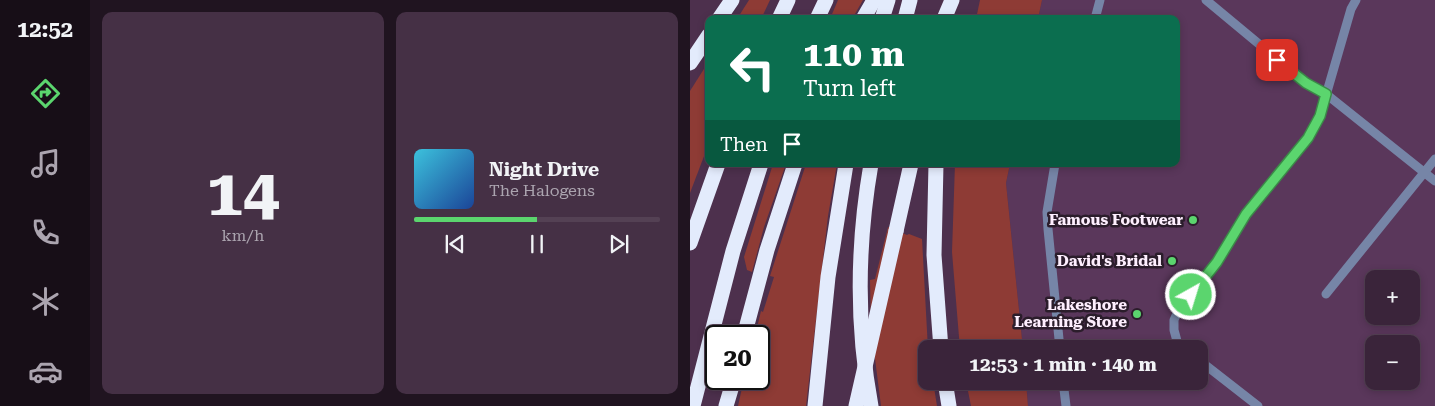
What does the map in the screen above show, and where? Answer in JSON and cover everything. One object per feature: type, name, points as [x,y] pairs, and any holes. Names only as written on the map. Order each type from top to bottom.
[{"type":"highway","points":[[722,15],[732,0]]},
{"type":"highway","points":[[782,15],[788,0]]},
{"type":"highway","points":[[819,15],[826,0]]},
{"type":"highway","points":[[865,15],[874,0]]},
{"type":"highway","points":[[883,15],[888,0]]},
{"type":"highway","points":[[906,15],[910,0]]},
{"type":"highway","points":[[946,15],[952,0]]},
{"type":"highway","points":[[956,15],[958,0]]},
{"type":"highway","points":[[690,64],[705,41]]},
{"type":"highway","points":[[690,243],[717,167]]},
{"type":"highway","points":[[693,406],[731,259],[760,167]]},
{"type":"highway","points":[[747,325],[776,219],[794,167]]},
{"type":"highway","points":[[814,406],[834,233],[845,167]]},
{"type":"highway","points":[[871,406],[861,336],[859,289],[864,217],[872,167]]},
{"type":"highway","points":[[856,406],[909,167]]},
{"type":"highway","points":[[936,167],[934,245],[940,340]]},
{"type":"highway","points":[[726,406],[731,390]]},
{"type":"highway","points":[[946,390],[949,406]]},
{"type":"lane","points":[[1096,15],[1100,0]]},
{"type":"lane","points":[[1206,0],[1306,83],[1326,94],[1435,181]]},
{"type":"lane","points":[[1177,340],[1174,320],[1179,310],[1217,262],[1246,214],[1308,138],[1320,116],[1351,9],[1356,0]]},
{"type":"lane","points":[[1326,294],[1435,159]]},
{"type":"lane","points":[[1055,167],[1048,212],[1048,229],[1059,340]]},
{"type":"lane","points":[[1208,367],[1258,406]]},
{"type":"lane","points":[[1064,390],[1066,406]]},
{"type":"shaded area","points":[[749,0],[770,0],[763,15],[740,15]]},
{"type":"shaded area","points":[[838,0],[863,0],[854,15],[832,15]]},
{"type":"shaded area","points":[[980,0],[1042,0],[1039,15],[977,15]]},
{"type":"shaded area","points":[[1042,0],[1435,0],[1435,406],[1028,406],[1027,390],[1208,390],[1208,340],[1022,340],[1006,183],[1009,167],[1180,167],[1180,15],[1039,15]]},
{"type":"shaded area","points":[[705,67],[705,154],[690,193],[690,91]]},
{"type":"shaded area","points":[[772,167],[785,167],[764,227],[752,272],[747,270],[744,257]]},
{"type":"shaded area","points":[[805,167],[836,167],[828,216],[806,406],[738,406],[742,390],[770,390],[770,325],[758,325],[774,277],[770,276]]},
{"type":"shaded area","points":[[955,167],[1009,167],[1006,183],[1022,340],[959,340],[952,252]]},
{"type":"shaded area","points":[[888,227],[922,239],[928,340],[918,340],[918,390],[934,390],[937,406],[881,406],[871,327],[870,280],[875,279]]},
{"type":"shaded area","points":[[968,390],[1027,390],[1028,406],[971,406]]},
{"type":"place","name":"Famous Footwear","points":[[1193,220]]},
{"type":"place","name":"David's Bridal","points":[[1172,261]]},
{"type":"place","name":"Lakeshore Learning Store","points":[[1137,314]]},
{"type":"route","points":[[1191,295],[1229,246],[1246,214],[1308,138],[1320,116],[1326,94],[1306,83],[1277,60]]}]
